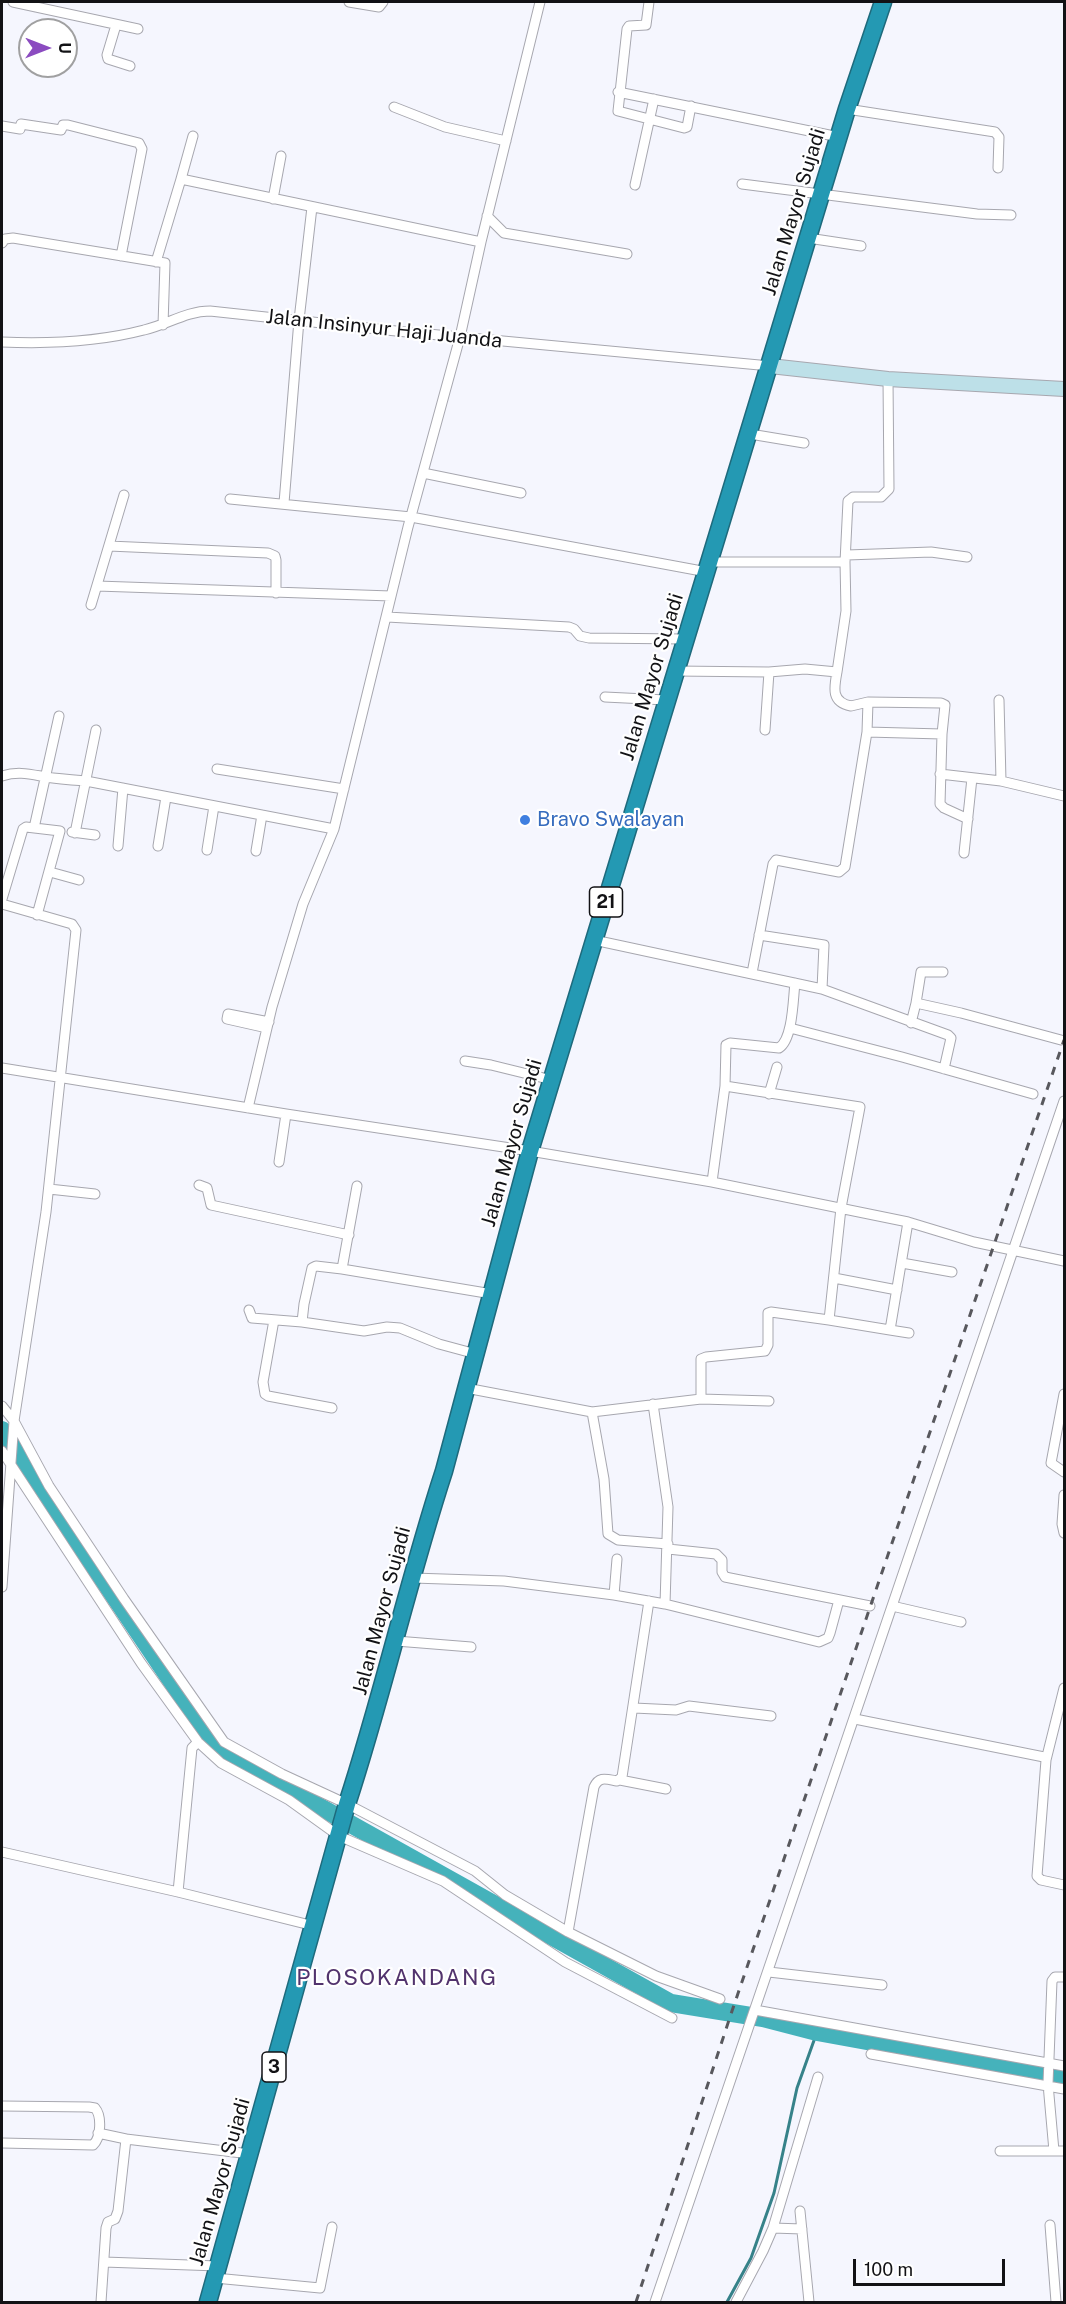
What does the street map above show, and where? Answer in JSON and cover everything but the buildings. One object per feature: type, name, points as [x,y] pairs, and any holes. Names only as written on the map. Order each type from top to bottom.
[{"type":"highway","name":"Jalan Mayor Sujadi","points":[[208,2302],[346,1806],[371,1731],[530,1151],[666,700],[882,2]]},
{"type":"main road","points":[[770,366],[888,379],[1065,389]]},
{"type":"street","points":[[13,2],[138,29]]},
{"type":"street","points":[[349,2],[379,7],[383,2]]},
{"type":"street","points":[[248,1108],[268,1025],[303,904],[334,829],[411,517],[460,337],[538,2]]},
{"type":"street","points":[[649,2],[646,25],[629,26],[627,29],[618,92],[618,111],[684,128],[687,127],[691,106]]},
{"type":"street","points":[[116,25],[107,55],[108,59],[130,66]]},
{"type":"street","points":[[618,92],[839,137]]},
{"type":"street","points":[[635,185],[654,99]]},
{"type":"street","points":[[394,107],[445,126],[506,141]]},
{"type":"street","points":[[847,110],[995,132],[999,137],[998,168]]},
{"type":"street","points":[[2,126],[20,129],[21,124],[61,130],[63,125],[68,124],[139,142],[142,149],[121,256]]},
{"type":"street","points":[[156,262],[193,136]]},
{"type":"street","points":[[273,199],[281,156]]},
{"type":"street","points":[[180,180],[481,242]]},
{"type":"street","points":[[742,184],[976,214],[1011,215]]},
{"type":"street","points":[[284,503],[298,320],[312,207]]},
{"type":"street","points":[[487,216],[504,233],[627,254]]},
{"type":"street","points":[[2,243],[5,239],[13,238],[165,263],[163,325]]},
{"type":"street","points":[[808,238],[861,246]]},
{"type":"street","name":"Jalan Insinyur Haji Juanda","points":[[2,342],[49,343],[105,338],[163,325],[197,311],[770,366]]},
{"type":"street","points":[[888,379],[889,489],[881,497],[853,497],[848,501],[846,611],[834,692],[837,700],[851,706],[868,702],[941,703],[945,705],[940,804],[968,819]]},
{"type":"street","points":[[750,434],[804,443]]},
{"type":"street","points":[[423,473],[521,493]]},
{"type":"street","points":[[91,605],[124,495]]},
{"type":"street","points":[[230,499],[411,517],[709,567],[931,552],[967,557]]},
{"type":"street","points":[[109,546],[268,553],[275,556],[276,560],[276,593]]},
{"type":"street","points":[[97,586],[391,596]]},
{"type":"street","points":[[387,617],[569,627],[580,636],[589,638],[685,639]]},
{"type":"street","points":[[675,671],[770,672],[805,669],[837,672]]},
{"type":"street","points":[[765,730],[770,672]]},
{"type":"street","points":[[605,697],[666,700]]},
{"type":"street","points":[[999,700],[1001,781]]},
{"type":"street","points":[[752,973],[773,864],[776,860],[839,872],[845,867],[867,732],[868,702]]},
{"type":"street","points":[[34,828],[59,716]]},
{"type":"street","points":[[75,833],[96,730]]},
{"type":"street","points":[[867,732],[942,734]]},
{"type":"street","points":[[217,769],[344,789]]},
{"type":"street","points":[[2,776],[25,772],[46,777],[86,781],[334,829]]},
{"type":"street","points":[[940,774],[1001,781],[1065,796]]},
{"type":"street","points":[[964,853],[972,778]]},
{"type":"street","points":[[118,846],[123,788]]},
{"type":"street","points":[[158,846],[166,796]]},
{"type":"street","points":[[207,850],[214,806]]},
{"type":"street","points":[[256,851],[262,815]]},
{"type":"street","points":[[2,899],[23,829],[34,828],[95,835]]},
{"type":"street","points":[[37,915],[60,831]]},
{"type":"street","points":[[50,872],[79,880]]},
{"type":"street","points":[[2,904],[72,924],[76,930],[49,1189],[14,1424],[2,1587]]},
{"type":"street","points":[[759,935],[824,945],[822,989]]},
{"type":"street","points":[[594,940],[822,989],[948,1035],[951,1038],[944,1069]]},
{"type":"street","points":[[911,1023],[921,972],[943,972]]},
{"type":"street","points":[[712,1182],[724,1086],[726,1045],[730,1043],[779,1048],[786,1042],[790,1028],[795,983]]},
{"type":"street","points":[[915,1003],[961,1012],[1060,1040]]},
{"type":"street","points":[[790,1028],[1032,1094]]},
{"type":"street","points":[[465,1061],[552,1080]]},
{"type":"street","points":[[769,1094],[777,1067]]},
{"type":"street","points":[[2,1068],[712,1182],[908,1222],[1013,1251],[1065,1261]]},
{"type":"street","points":[[724,1086],[860,1107],[841,1208],[829,1320]]},
{"type":"street","points":[[655,2302],[1065,1101]]},
{"type":"street","points":[[279,1162],[286,1114]]},
{"type":"street","points":[[199,1185],[209,1191],[211,1205],[349,1235]]},
{"type":"street","points":[[342,1269],[357,1186]]},
{"type":"street","points":[[49,1189],[95,1194]]},
{"type":"street","points":[[890,1330],[908,1222]]},
{"type":"street","points":[[902,1263],[952,1272]]},
{"type":"street","points":[[302,1322],[312,1268],[316,1266],[492,1294]]},
{"type":"street","points":[[834,1278],[897,1290]]},
{"type":"street","points":[[249,1310],[252,1318],[364,1331],[387,1327],[400,1328],[439,1344],[476,1354]]},
{"type":"street","points":[[701,1399],[701,1359],[765,1351],[768,1345],[768,1313],[909,1333]]},
{"type":"street","points":[[274,1320],[263,1382],[264,1394],[332,1408]]},
{"type":"street","points":[[466,1388],[592,1412],[701,1399],[769,1401]]},
{"type":"street","points":[[1065,1394],[1051,1463],[1065,1472]]},
{"type":"street","points":[[653,1404],[668,1507],[665,1604]]},
{"type":"street","points":[[2,1406],[49,1486],[124,1599],[224,1742],[282,1774],[475,1871],[505,1895],[568,1932],[656,1976],[720,1999]]},
{"type":"street","points":[[592,1412],[604,1479],[608,1534],[618,1540],[716,1554],[722,1560],[722,1572],[725,1578],[870,1606]]},
{"type":"street","points":[[2,1451],[11,1461],[141,1663],[198,1742],[221,1763],[289,1800],[340,1833],[443,1881],[566,1962],[672,2018]]},
{"type":"street","points":[[1065,1495],[1062,1524],[1065,1533]]},
{"type":"street","points":[[614,1595],[617,1559]]},
{"type":"street","points":[[413,1578],[504,1581],[614,1595],[665,1604],[819,1642],[828,1638],[839,1600]]},
{"type":"street","points":[[620,1780],[634,1708],[650,1601]]},
{"type":"street","points":[[892,1606],[961,1622]]},
{"type":"street","points":[[396,1641],[471,1647]]},
{"type":"street","points":[[1065,1688],[1046,1760],[1037,1876],[1041,1880],[1065,1885]]},
{"type":"street","points":[[634,1708],[676,1710],[689,1706],[771,1716]]},
{"type":"street","points":[[855,1719],[1041,1756],[1046,1760]]},
{"type":"street","points":[[178,1892],[192,1748],[198,1742]]},
{"type":"street","points":[[568,1932],[594,1787],[597,1781],[620,1780],[666,1789]]},
{"type":"street","points":[[2,1852],[314,1926]]},
{"type":"street","points":[[769,1972],[882,1985]]},
{"type":"street","points":[[1054,2151],[1049,2085],[1052,1981],[1055,1977],[1065,1977]]},
{"type":"street","points":[[755,2011],[1049,2065],[1065,2066]]},
{"type":"street","points":[[871,2054],[1065,2089]]},
{"type":"street","points":[[736,2302],[764,2251],[773,2228],[818,2077]]},
{"type":"street","points":[[2,2106],[94,2108],[99,2116],[96,2143],[86,2146],[2,2143]]},
{"type":"street","points":[[98,2133],[126,2139],[250,2154]]},
{"type":"street","points":[[101,2302],[106,2228],[108,2222],[115,2219],[118,2211],[126,2139]]},
{"type":"street","points":[[1000,2151],[1065,2151]]},
{"type":"street","points":[[800,2211],[809,2302]]},
{"type":"street","points":[[1050,2225],[1056,2302]]},
{"type":"street","points":[[104,2262],[216,2272],[320,2288],[332,2227]]},
{"type":"street","points":[[773,2228],[802,2229]]},
{"type":"waterway","points":[[2,1430],[218,1750],[671,2003],[763,2018],[817,2032],[1064,2077]]},
{"type":"waterway","points":[[727,2302],[751,2258],[774,2193],[797,2088],[817,2032]]},
{"type":"railway","points":[[636,2302],[732,2011],[1064,1040]]},
{"type":"place","name":"Bravo Swalayan","points":[[525,820]]},
{"type":"district","name":"PLOSOKANDANG","points":[[397,1978]]}]
